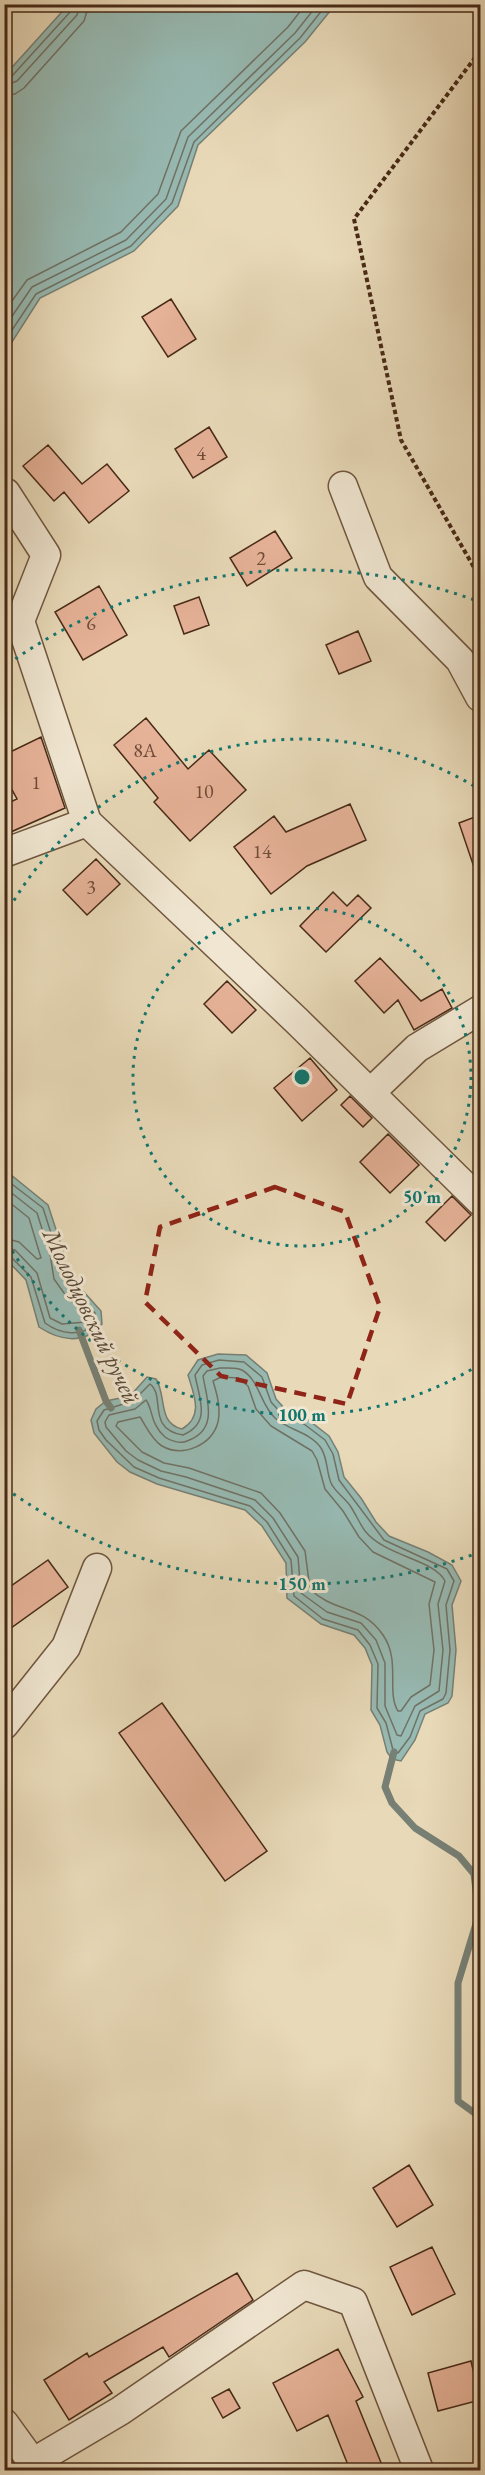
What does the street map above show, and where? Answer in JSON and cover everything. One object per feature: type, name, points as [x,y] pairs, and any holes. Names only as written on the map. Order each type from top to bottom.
[{"type":"street","points":[[343,486],[378,577],[460,660],[480,697]]},
{"type":"street","points":[[6,493],[46,555],[20,621],[87,822],[480,1201]]},
{"type":"street","points":[[4,853],[87,822]]},
{"type":"street","points":[[370,1093],[417,1048],[480,1010]]},
{"type":"street","points":[[4,1725],[66,1647],[97,1568]]},
{"type":"street","points":[[4,2423],[35,2467],[304,2285],[353,2302],[419,2470]]},
{"type":"path","points":[[480,51],[354,219],[401,440],[480,578]]},
{"type":"highlighted area","points":[[275,1187],[345,1212],[380,1307],[347,1404],[221,1376],[145,1302],[160,1227]]},
{"type":"water","points":[[69,4],[335,5],[305,42],[198,145],[178,206],[134,251],[40,298],[5,353],[5,75]]},
{"type":"water","points":[[5,1170],[48,1205],[63,1251],[67,1273],[101,1311],[102,1324],[88,1335],[72,1339],[64,1338],[39,1327],[26,1280],[5,1258]]},
{"type":"water","points":[[218,1354],[246,1355],[267,1373],[276,1399],[286,1410],[307,1419],[329,1436],[338,1452],[344,1477],[376,1522],[389,1536],[452,1565],[461,1581],[452,1605],[456,1650],[452,1696],[448,1703],[425,1714],[415,1740],[401,1761],[392,1759],[387,1752],[380,1725],[371,1710],[372,1665],[365,1648],[354,1635],[321,1624],[287,1598],[286,1563],[262,1526],[245,1510],[157,1484],[130,1472],[117,1462],[94,1433],[91,1420],[96,1409],[106,1401],[130,1396],[147,1377],[156,1379],[169,1421],[182,1429],[193,1418],[196,1405],[188,1375],[198,1360]]},
{"type":"building","points":[[171,299],[196,339],[168,357],[142,317]]},
{"type":"building","points":[[209,427],[227,457],[193,478],[175,449]]},
{"type":"building","points":[[48,445],[82,484],[107,464],[129,491],[89,523],[64,492],[54,501],[23,466]]},
{"type":"building","points":[[275,531],[292,558],[247,586],[230,558]]},
{"type":"building","points":[[99,586],[127,635],[83,660],[55,612]]},
{"type":"building","points":[[199,597],[209,625],[184,634],[174,606]]},
{"type":"building","points":[[358,631],[371,661],[339,674],[326,645]]},
{"type":"building","points":[[146,718],[188,769],[209,750],[246,790],[190,841],[154,802],[158,798],[114,745]]},
{"type":"building","points":[[41,737],[65,808],[4,835],[4,805],[17,799],[4,775],[4,755]]},
{"type":"building","points":[[350,804],[366,840],[307,866],[271,894],[234,847],[274,816],[286,832]]},
{"type":"building","points":[[480,815],[480,875],[477,876],[459,823]]},
{"type":"building","points":[[96,859],[120,884],[87,915],[63,890]]},
{"type":"building","points":[[333,892],[347,906],[358,895],[371,908],[326,952],[300,926]]},
{"type":"building","points":[[380,958],[421,1001],[442,989],[452,1008],[414,1030],[398,1000],[384,1013],[355,981]]},
{"type":"building","points":[[227,981],[256,1010],[232,1033],[204,1004]]},
{"type":"building","points":[[310,1058],[337,1090],[302,1121],[274,1088]]},
{"type":"building","points":[[350,1096],[372,1118],[363,1127],[341,1105]]},
{"type":"building","points":[[388,1134],[419,1165],[390,1193],[360,1162]]},
{"type":"building","points":[[452,1196],[471,1215],[445,1241],[426,1222]]},
{"type":"building","points":[[48,1560],[68,1587],[4,1633],[4,1591]]},
{"type":"building","points":[[162,1703],[267,1851],[225,1881],[119,1733]]},
{"type":"building","points":[[409,2165],[433,2205],[397,2227],[373,2188]]},
{"type":"building","points":[[432,2247],[455,2294],[412,2315],[390,2267]]},
{"type":"building","points":[[237,2273],[253,2300],[169,2357],[163,2347],[104,2382],[112,2393],[69,2420],[44,2380],[87,2353],[89,2357]]},
{"type":"building","points":[[338,2349],[363,2397],[356,2401],[384,2470],[350,2470],[328,2415],[297,2431],[273,2383]]},
{"type":"building","points":[[471,2361],[480,2400],[438,2411],[428,2373]]},
{"type":"building","points":[[229,2389],[240,2408],[223,2418],[212,2398]]},
{"type":"waterway","name":"Молодцовский ручей","points":[[79,1330],[106,1401],[111,1408]]},
{"type":"waterway","name":"Молодцовский ручей","points":[[394,1752],[385,1787],[392,1803],[415,1828],[459,1856],[474,1874],[479,1914],[458,1983],[458,2101],[480,2117]]}]
